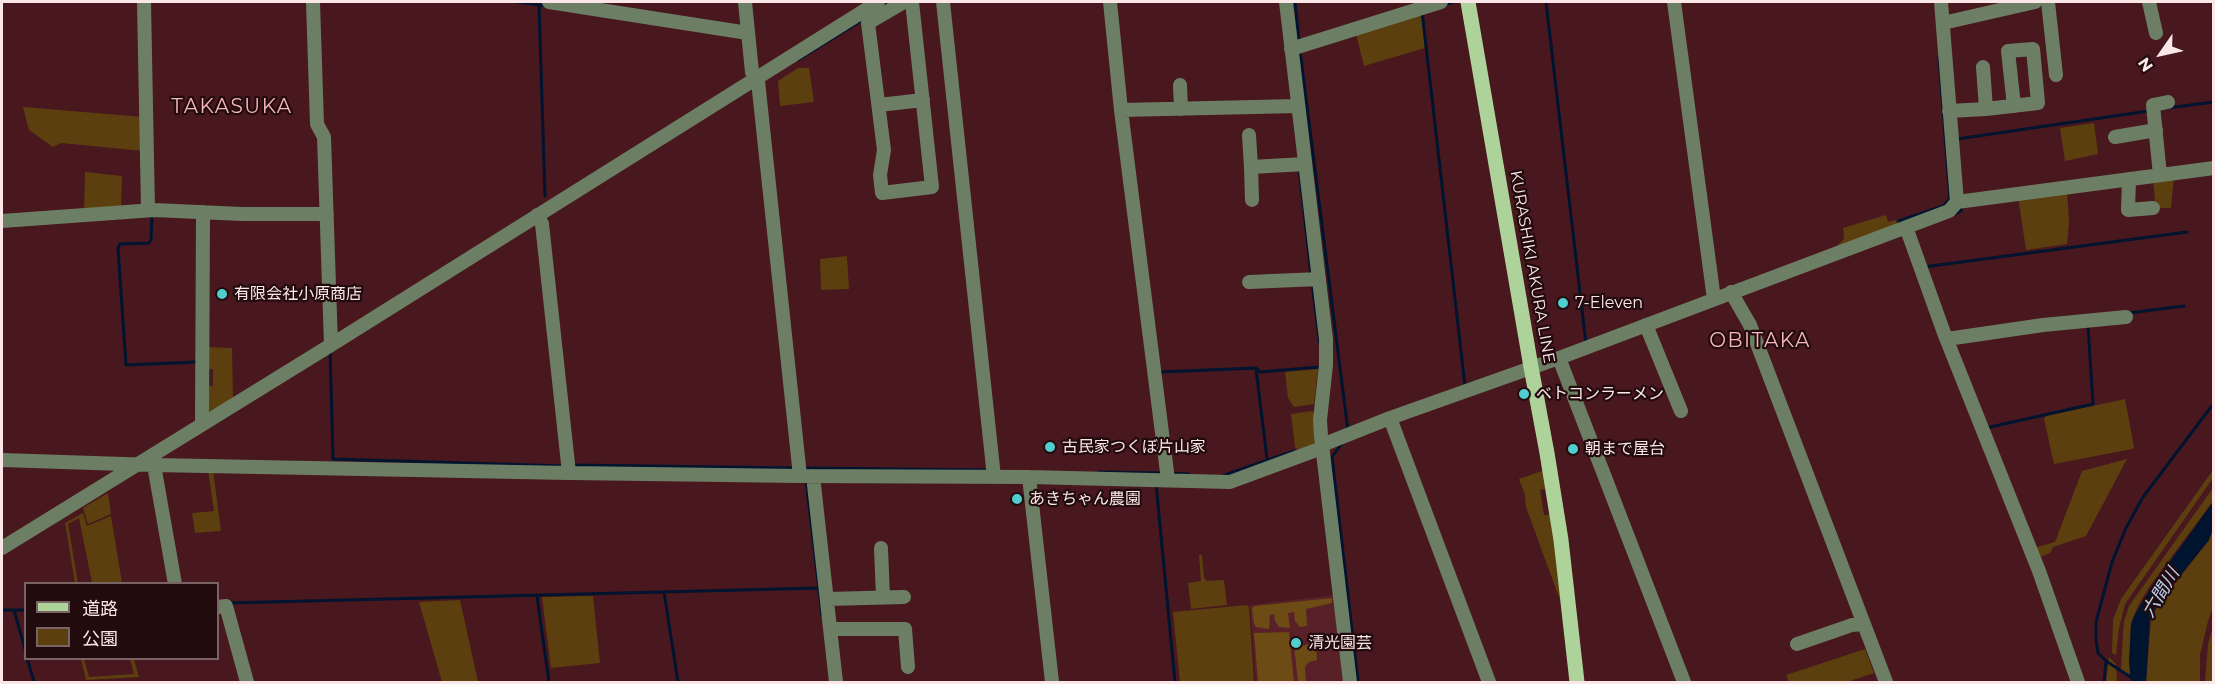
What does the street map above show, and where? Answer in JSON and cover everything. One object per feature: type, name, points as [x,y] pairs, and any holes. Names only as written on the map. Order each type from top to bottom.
[{"type":"main road","name":"KURASHIKI AKURA LINE","points":[[1468,2],[1561,540],[1576,682]]},
{"type":"street","points":[[144,2],[151,210]]},
{"type":"street","points":[[313,2],[317,124],[324,138],[324,214],[331,345]]},
{"type":"street","points":[[549,2],[748,33]]},
{"type":"street","points":[[745,2],[752,72],[757,83],[804,473],[827,598],[836,682]]},
{"type":"street","points":[[2,548],[147,465],[202,424],[540,219],[757,83],[875,2]]},
{"type":"street","points":[[904,2],[868,23],[884,150],[880,175],[882,193],[932,187],[912,2]]},
{"type":"street","points":[[943,2],[994,472]]},
{"type":"street","points":[[1110,2],[1163,477]]},
{"type":"street","points":[[1286,2],[1297,48],[1294,106],[1315,280],[1327,352],[1320,420],[1350,682]]},
{"type":"street","points":[[1297,48],[1441,2]]},
{"type":"street","points":[[1674,2],[1714,299]]},
{"type":"street","points":[[1941,2],[1946,22],[1960,201]]},
{"type":"street","points":[[1946,22],[2035,2]]},
{"type":"street","points":[[2048,2],[2056,75]]},
{"type":"street","points":[[2149,2],[2156,33]]},
{"type":"street","points":[[1983,67],[1986,109]]},
{"type":"street","points":[[1180,85],[1181,109]]},
{"type":"street","points":[[879,105],[923,100]]},
{"type":"street","points":[[2160,175],[2153,105],[2168,102]]},
{"type":"street","points":[[1121,110],[1294,106]]},
{"type":"street","points":[[1954,111],[2014,106]]},
{"type":"street","points":[[2115,137],[2156,130]]},
{"type":"street","points":[[1249,135],[1252,200]]},
{"type":"street","points":[[1251,167],[1301,165]]},
{"type":"street","points":[[2,460],[147,465],[569,468],[804,473],[994,472],[1029,477],[1163,477],[1230,482],[1348,435],[1392,422],[1531,367],[1560,361],[1714,299],[1733,295],[1905,230],[1949,211],[1960,201],[2214,168]]},
{"type":"street","points":[[2129,179],[2128,210],[2154,208]]},
{"type":"street","points":[[2,221],[151,210],[324,214]]},
{"type":"street","points":[[202,424],[203,212]]},
{"type":"street","points":[[540,219],[569,468]]},
{"type":"street","points":[[1905,230],[2039,571],[2078,682]]},
{"type":"street","points":[[1249,282],[1315,280]]},
{"type":"street","points":[[1733,295],[1750,325],[1860,624],[1886,682]]},
{"type":"street","points":[[1947,339],[2126,317]]},
{"type":"street","points":[[1646,325],[1682,411]]},
{"type":"street","points":[[1560,361],[1684,682]]},
{"type":"street","points":[[1392,422],[1489,682]]},
{"type":"street","points":[[147,465],[174,582]]},
{"type":"street","points":[[1029,477],[1052,682]]},
{"type":"street","points":[[881,548],[883,597]]},
{"type":"street","points":[[827,598],[904,597]]},
{"type":"street","points":[[219,607],[226,606],[247,682]]},
{"type":"street","points":[[1797,644],[1860,624]]},
{"type":"street","points":[[830,629],[905,629],[908,667]]},
{"type":"shaded area","name":"清光園芸","points":[[1333,595],[1344,682],[1256,682],[1250,605]]},
{"type":"shaded area","points":[[1332,598],[1332,603],[1306,609],[1307,626],[1300,627],[1295,621],[1294,612],[1288,613],[1290,628],[1279,627],[1274,614],[1270,615],[1269,629],[1256,627],[1254,624],[1252,608],[1254,606]]},
{"type":"shaded area","points":[[1289,632],[1294,682],[1258,682],[1254,633]]},
{"type":"shaded area","points":[[1301,637],[1303,646],[1316,642],[1317,660],[1309,662],[1305,667],[1306,682],[1298,681],[1293,638]]},
{"type":"green space","points":[[1421,14],[1425,48],[1364,66],[1356,34]]},
{"type":"green space","points":[[798,68],[809,68],[814,102],[780,106],[778,81]]},
{"type":"green space","points":[[23,107],[143,117],[143,151],[61,143],[53,147],[29,130]]},
{"type":"green space","points":[[2094,123],[2098,154],[2065,161],[2060,128]]},
{"type":"green space","points":[[85,172],[122,176],[121,209],[84,211]]},
{"type":"green space","points":[[2174,176],[2171,208],[2158,208],[2155,202],[2153,178]]},
{"type":"green space","points":[[2067,191],[2069,221],[2067,244],[2026,250],[2018,196]]},
{"type":"green space","points":[[1886,215],[1888,222],[1896,220],[1897,225],[1834,249],[1844,239],[1843,228]]},
{"type":"green space","points":[[847,256],[849,289],[821,290],[820,259]]},
{"type":"green space","points":[[207,347],[232,348],[233,398],[207,416],[207,386],[213,386],[213,369],[207,369]]},
{"type":"green space","points":[[1318,369],[1314,404],[1294,407],[1288,398],[1285,372]]},
{"type":"green space","points":[[2125,399],[2134,447],[2132,449],[2054,464],[2044,419],[2046,416]]},
{"type":"green space","points":[[1312,411],[1316,414],[1315,445],[1299,451],[1295,447],[1291,414]]},
{"type":"green space","points":[[2127,459],[2086,536],[2053,547],[2050,553],[2037,558],[2034,548],[2055,542],[2082,471]]},
{"type":"green space","points":[[208,470],[213,470],[221,531],[195,533],[192,513],[214,511]]},
{"type":"green space","points":[[1545,470],[1548,488],[1540,490],[1544,515],[1552,514],[1560,600],[1526,507],[1525,495],[1519,479]]},
{"type":"green space","points":[[2213,470],[2213,478],[2125,604],[2116,655],[2112,653],[2113,620],[2121,599]]},
{"type":"green space","points":[[2213,488],[2213,501],[2149,587],[2138,606],[2131,624],[2130,674],[2124,673],[2121,670],[2123,633],[2129,606]]},
{"type":"green space","points":[[108,493],[111,514],[88,524],[83,508]]},
{"type":"green space","points":[[83,513],[87,526],[111,516],[122,582],[92,582],[79,518],[68,524],[78,582],[75,582],[65,523]]},
{"type":"green space","points":[[2213,529],[2213,607],[2200,655],[2200,682],[2146,682],[2151,619],[2159,604],[2209,540]]},
{"type":"green space","points":[[1199,555],[1202,555],[1204,578],[1207,581],[1224,580],[1227,605],[1191,609],[1188,583],[1201,581]]},
{"type":"green space","points":[[593,596],[600,663],[551,668],[542,597]]},
{"type":"green space","points":[[460,600],[478,682],[442,682],[419,602]]},
{"type":"green space","points":[[1247,605],[1249,607],[1254,682],[1180,682],[1173,612]]},
{"type":"green space","points":[[2213,626],[2213,682],[2205,682],[2208,644]]},
{"type":"green space","points":[[1865,649],[1874,673],[1847,682],[1789,682],[1786,675]]},
{"type":"green space","points":[[2109,657],[2116,664],[2117,682],[2106,682]]},
{"type":"green space","points":[[81,660],[84,660],[89,677],[134,674],[130,660],[134,660],[139,677],[86,680]]},
{"type":"water","name":"六間川","points":[[2213,502],[2213,528],[2209,540],[2158,603],[2150,619],[2146,682],[2131,682],[2129,662],[2131,624],[2134,616],[2151,588]]},
{"type":"waterway","points":[[517,2],[548,6]]},
{"type":"waterway","points":[[1295,2],[1299,41]]},
{"type":"waterway","points":[[1445,5],[1454,2]]},
{"type":"waterway","points":[[1546,2],[1586,344]]},
{"type":"waterway","points":[[539,6],[545,196]]},
{"type":"waterway","points":[[1422,11],[1465,386]]},
{"type":"waterway","points":[[798,60],[864,19]]},
{"type":"waterway","points":[[1300,51],[1348,431]]},
{"type":"waterway","points":[[1900,224],[1899,221],[1943,206],[1950,199],[1939,58]]},
{"type":"waterway","points":[[2167,108],[2214,102]]},
{"type":"waterway","points":[[1957,139],[2149,111]]},
{"type":"waterway","points":[[1299,167],[1311,274]]},
{"type":"waterway","points":[[1953,215],[1961,211],[1962,205]]},
{"type":"waterway","points":[[152,215],[149,243],[120,244],[118,248],[126,365],[198,362]]},
{"type":"waterway","points":[[1924,267],[2187,232]]},
{"type":"waterway","points":[[1312,283],[1320,345]]},
{"type":"waterway","points":[[2129,313],[2184,306]]},
{"type":"waterway","points":[[1986,428],[2093,404],[2088,326]]},
{"type":"waterway","points":[[330,349],[333,459],[565,466]]},
{"type":"waterway","points":[[1160,372],[1256,368],[1260,372],[1319,367]]},
{"type":"waterway","points":[[1256,369],[1267,459]]},
{"type":"waterway","points":[[2132,678],[2098,653],[2096,622],[2112,562],[2126,528],[2143,497],[2214,403]]},
{"type":"waterway","points":[[1342,443],[1332,457],[1358,682]]},
{"type":"waterway","points":[[1222,476],[1294,451]]},
{"type":"waterway","points":[[571,465],[795,468]]},
{"type":"waterway","points":[[802,468],[984,470]]},
{"type":"waterway","points":[[1099,472],[1164,473]]},
{"type":"waterway","points":[[1171,473],[1188,474]]},
{"type":"waterway","points":[[806,479],[822,615]]},
{"type":"waterway","points":[[1156,484],[1175,682]]},
{"type":"waterway","points":[[228,603],[819,588]]},
{"type":"waterway","points":[[664,592],[678,682]]},
{"type":"waterway","points":[[537,596],[549,682]]},
{"type":"waterway","points":[[2,610],[24,610]]},
{"type":"waterway","points":[[14,610],[24,646]]},
{"type":"waterway","points":[[28,660],[34,682]]},
{"type":"waterway","points":[[2104,682],[2106,661]]},
{"type":"place","name":"有限会社小原商店","points":[[222,294]]},
{"type":"place","name":"7-Eleven","points":[[1563,303]]},
{"type":"place","name":"ベトコンラーメン","points":[[1524,394]]},
{"type":"place","name":"古民家つくぼ片山家","points":[[1050,447]]},
{"type":"place","name":"朝まで屋台","points":[[1573,449]]},
{"type":"place","name":"あきちゃん農園","points":[[1017,499]]},
{"type":"place","name":"清光園芸","points":[[1296,643]]},
{"type":"district","name":"TAKASUKA","points":[[232,107]]},
{"type":"district","name":"OBITAKA","points":[[1760,341]]}]
